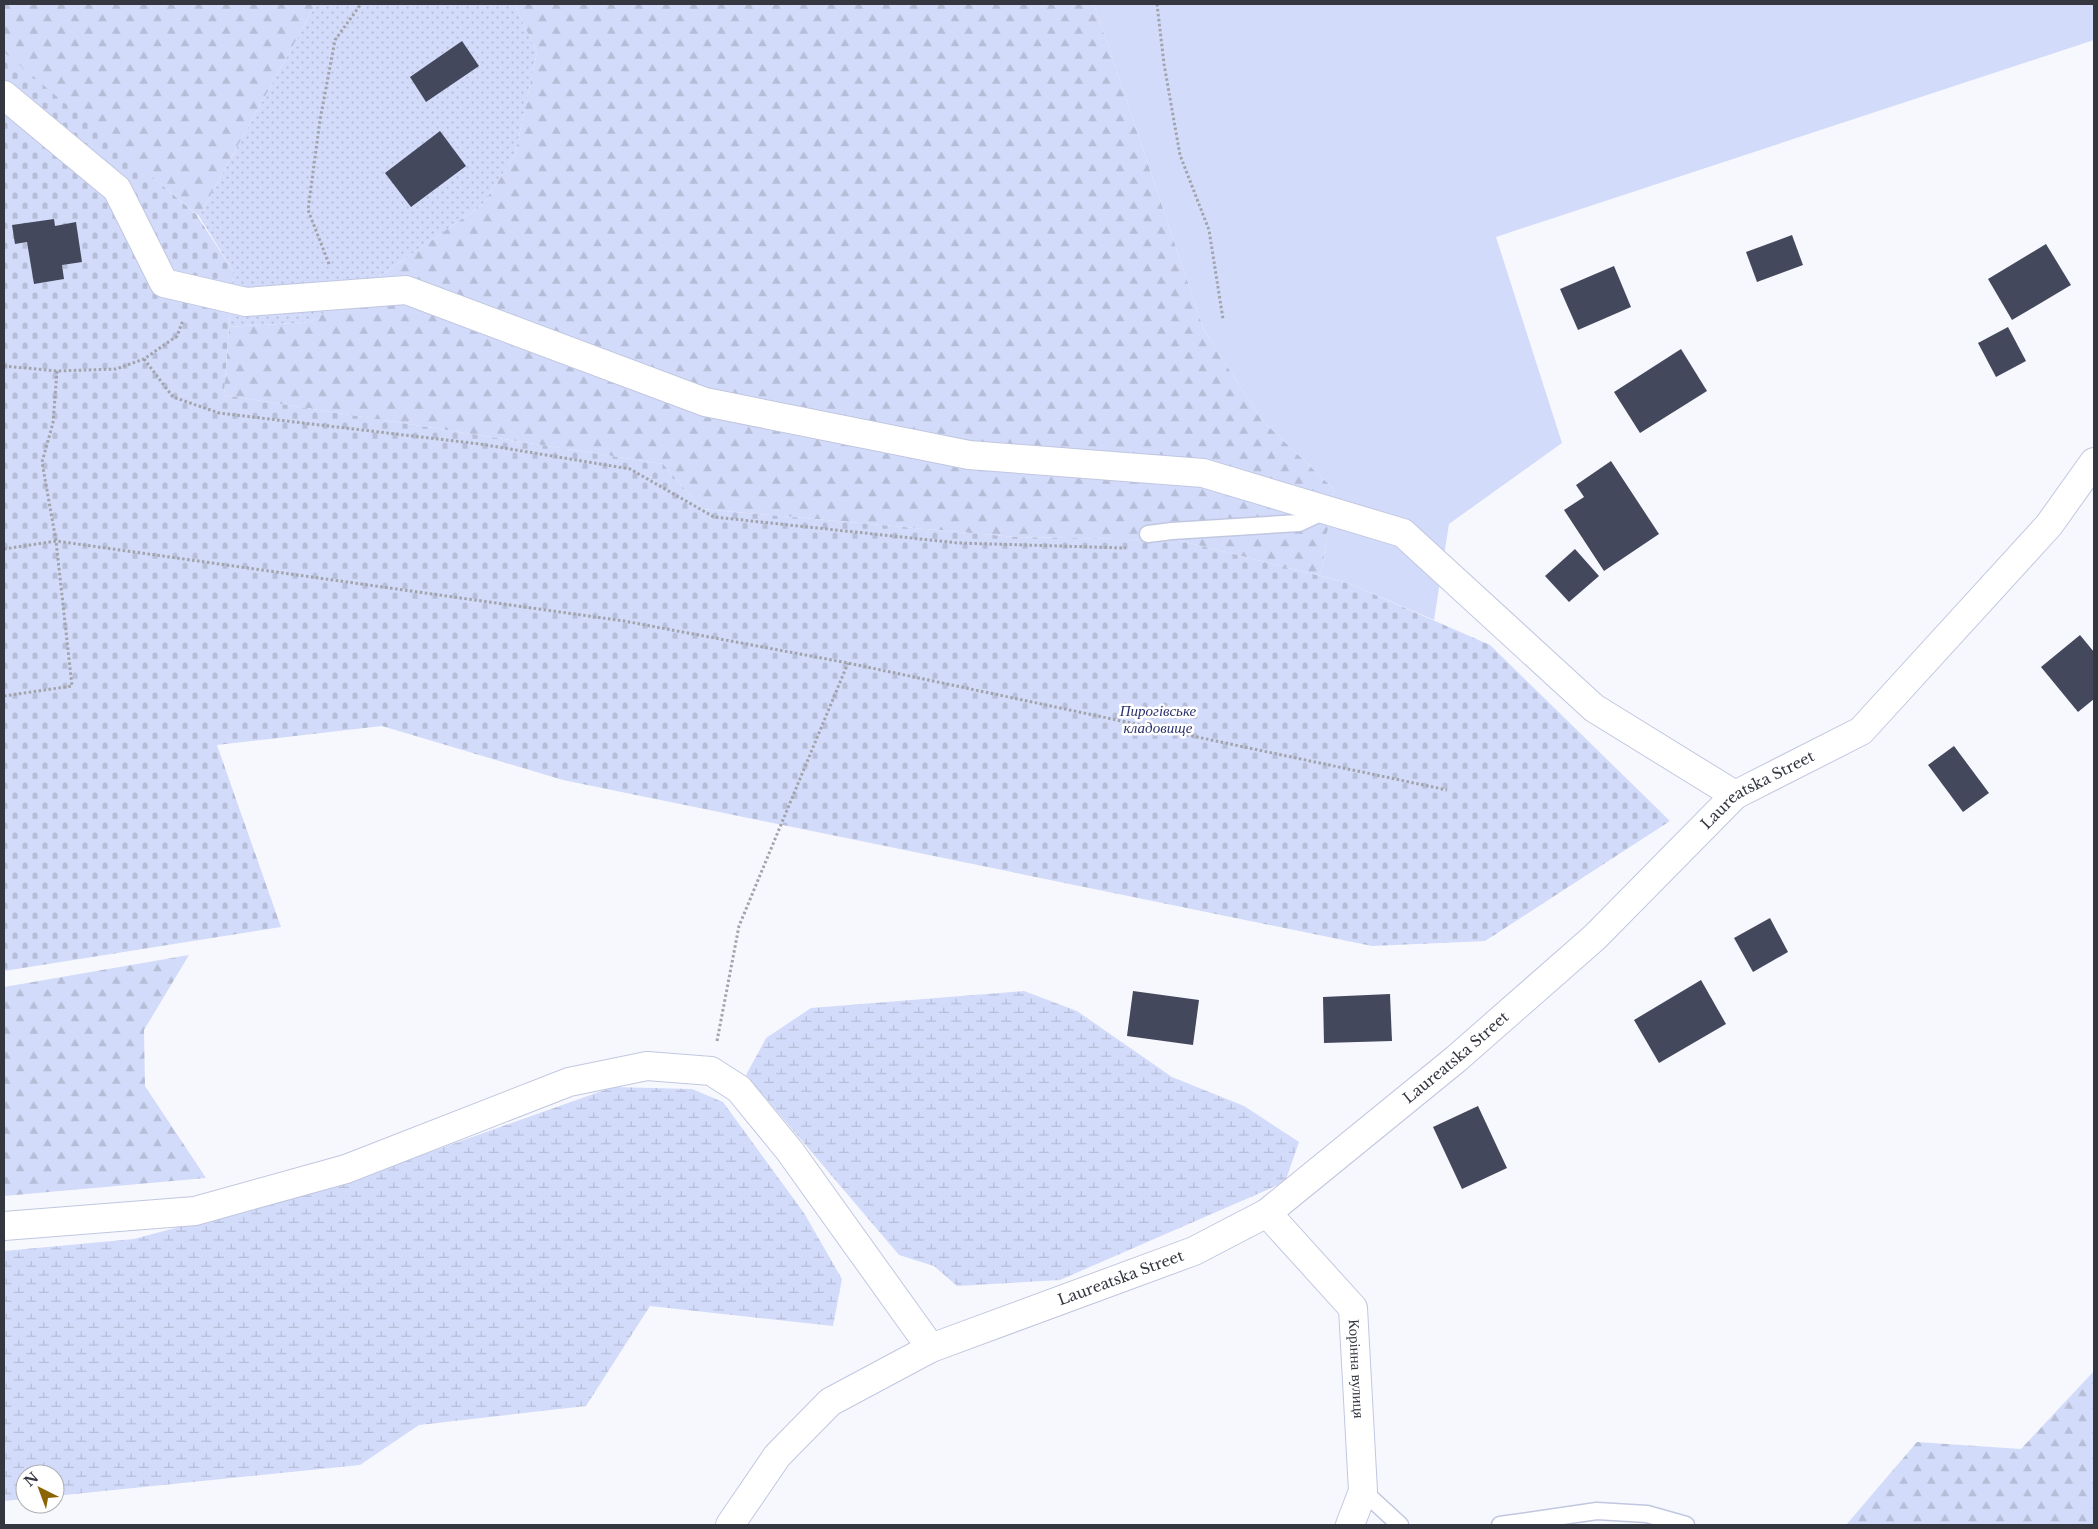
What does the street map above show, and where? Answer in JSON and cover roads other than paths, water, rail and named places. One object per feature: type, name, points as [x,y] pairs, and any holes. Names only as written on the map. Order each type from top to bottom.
[{"type":"street","points":[[4,95],[117,188],[164,284],[246,302],[406,290],[705,402],[969,455],[1203,473],[1403,532],[1594,708],[1735,795]]},
{"type":"street","name":"Laureatska Street","points":[[730,1525],[777,1456],[830,1402],[931,1348],[1194,1251],[1267,1213],[1456,1059],[1587,944],[1735,795],[1861,731],[2049,525],[2094,462]]},
{"type":"street","points":[[4,1226],[195,1211],[346,1169],[569,1082],[647,1066],[711,1071],[739,1089],[788,1150],[931,1348]]},
{"type":"street","name":"Корінна вулиця","points":[[1267,1213],[1353,1308],[1363,1491],[1350,1525]]},
{"type":"lane","points":[[1148,534],[1172,530],[1298,523],[1329,509]]},
{"type":"lane","points":[[1363,1491],[1400,1525]]},
{"type":"lane","points":[[1500,1525],[1598,1511],[1647,1514],[1686,1525]]},
{"type":"park label","name":"Пирогівське кладовище","points":[[1158,720]]}]
